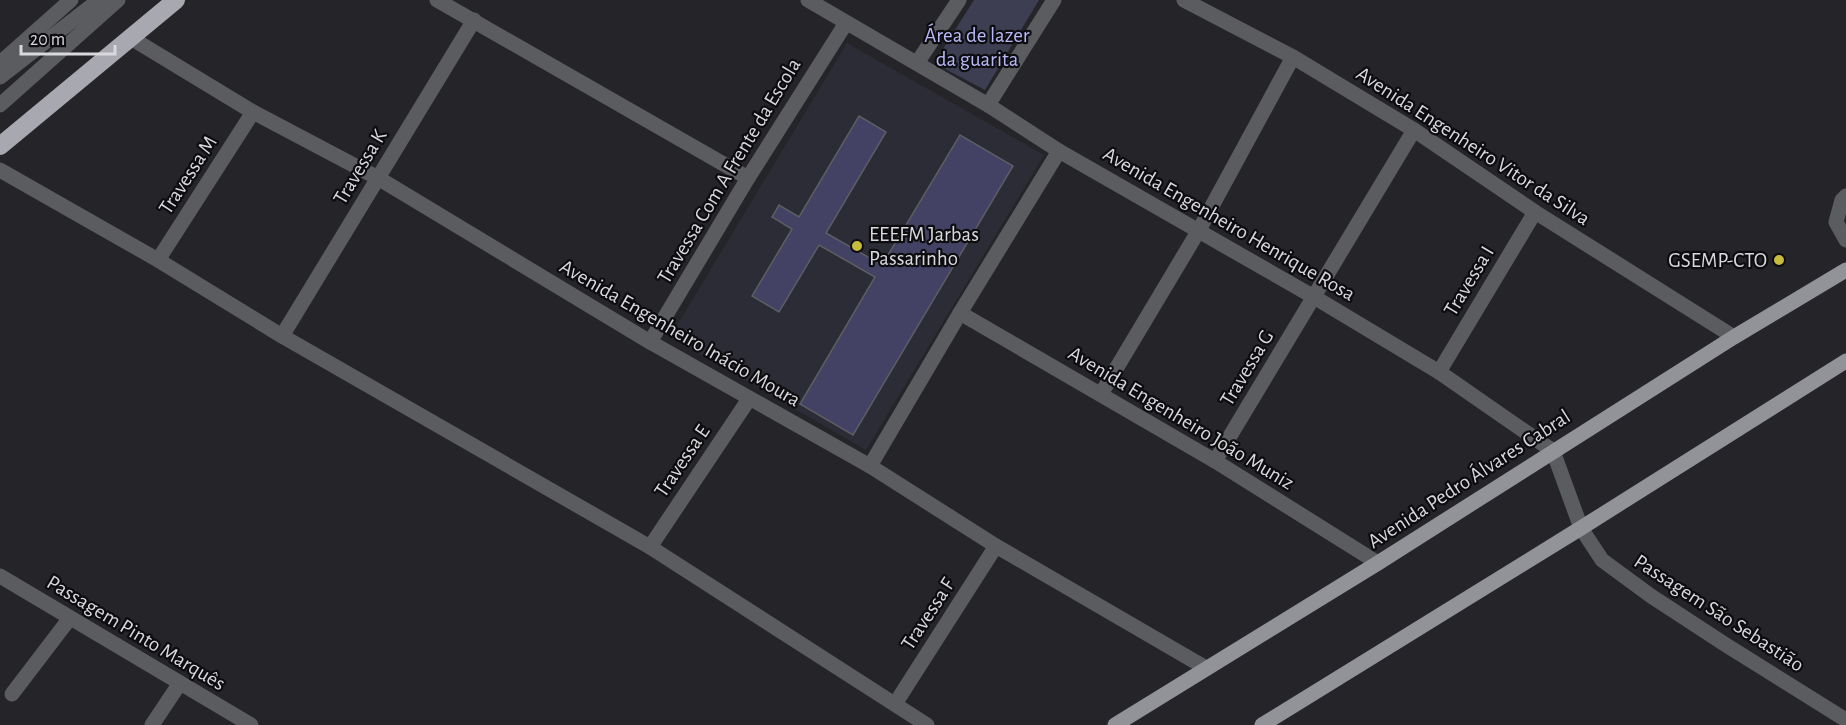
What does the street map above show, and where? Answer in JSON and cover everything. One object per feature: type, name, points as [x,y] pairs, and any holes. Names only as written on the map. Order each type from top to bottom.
[{"type":"highway","points":[[0,146],[176,0]]},
{"type":"main road","name":"Avenida Pedro Álvares Cabral","points":[[1115,725],[1378,563],[1734,337],[1846,270]]},
{"type":"main road","points":[[1262,725],[1846,361]]},
{"type":"street","points":[[0,63],[71,0]]},
{"type":"street","points":[[0,77],[99,0]]},
{"type":"street","points":[[0,105],[118,0]]},
{"type":"street","points":[[437,0],[748,178]]},
{"type":"street","name":"Avenida Engenheiro Henrique Rosa","points":[[808,0],[988,105],[1059,151],[1199,230],[1439,372],[1553,451]]},
{"type":"street","points":[[917,63],[959,0]]},
{"type":"street","points":[[988,105],[1054,0]]},
{"type":"street","name":"Avenida Engenheiro Vitor da Silva","points":[[1184,0],[1293,57],[1414,130],[1535,212],[1734,337]]},
{"type":"street","name":"Travessa K","points":[[282,336],[474,20]]},
{"type":"street","name":"Travessa Com A Frente da Escola","points":[[650,342],[748,178],[846,22]]},
{"type":"street","name":"Avenida Engenheiro Inácio Moura","points":[[131,38],[253,112],[378,178],[748,399],[870,466],[996,546],[1206,668]]},
{"type":"street","points":[[1101,394],[1199,230],[1293,57]]},
{"type":"street","name":"Travessa M","points":[[158,260],[253,112]]},
{"type":"street","name":"Travessa G","points":[[1215,461],[1414,130]]},
{"type":"street","points":[[870,466],[1059,151]]},
{"type":"street","points":[[0,170],[158,260],[282,336],[650,547],[927,725]]},
{"type":"street","points":[[1846,196],[1842,200],[1836,222],[1846,240]]},
{"type":"street","name":"Travessa I","points":[[1439,372],[1535,212]]},
{"type":"street","name":"Avenida Engenheiro João Muniz","points":[[960,313],[1215,461],[1378,563]]},
{"type":"street","name":"Travessa E","points":[[650,547],[748,399]]},
{"type":"street","points":[[1553,451],[1581,528]]},
{"type":"street","name":"Passagem São Sebastião","points":[[1581,528],[1602,560],[1651,596],[1846,720]]},
{"type":"street","name":"Travessa F","points":[[895,704],[996,546]]},
{"type":"street","name":"Passagem Pinto Marquês","points":[[0,576],[251,725]]},
{"type":"street","points":[[12,694],[70,618]]},
{"type":"street","points":[[152,725],[180,683]]},
{"type":"shaded area","name":"EEEFM Jarbas Passarinho","points":[[847,43],[1044,155],[866,450],[670,337]]},
{"type":"green space","name":"Área de lazer da guarita","points":[[974,0],[1039,0],[985,90],[934,63]]},
{"type":"building","points":[[859,116],[886,132],[826,233],[882,265],[960,135],[1013,166],[853,435],[800,404],[875,277],[819,245],[779,312],[752,296],[792,229],[772,217],[779,205],[799,217]]},
{"type":"place","name":"EEEFM Jarbas Passarinho","points":[[857,246]]},
{"type":"place","name":"GSEMP-CTO","points":[[1779,260]]}]
